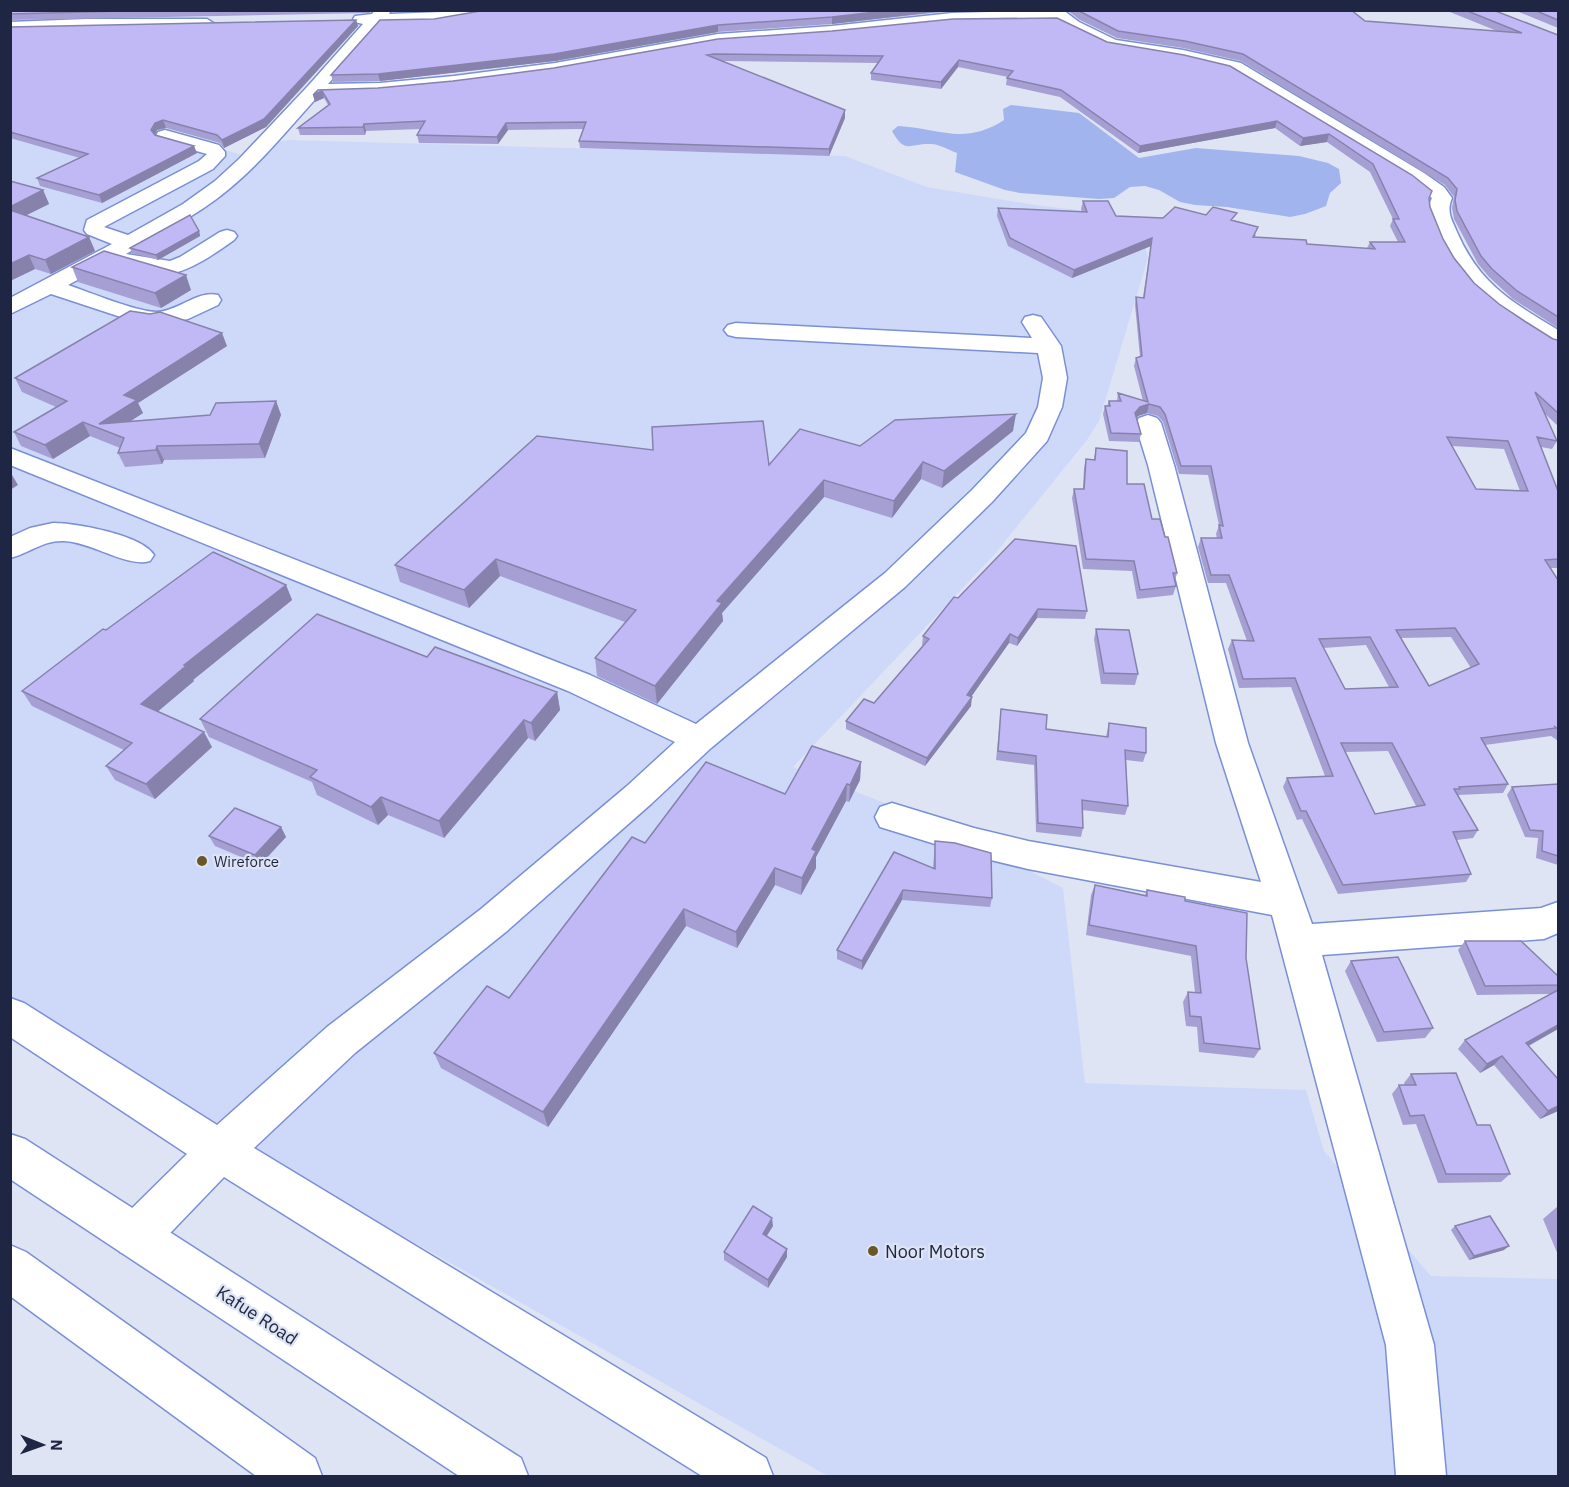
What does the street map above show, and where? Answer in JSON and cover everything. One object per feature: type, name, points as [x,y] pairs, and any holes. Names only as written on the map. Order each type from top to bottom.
[{"type":"street","points":[[10,25],[33,10]]},
{"type":"street","points":[[345,20],[380,15],[451,17],[488,10]]},
{"type":"street","points":[[872,10],[884,25]]},
{"type":"street","points":[[314,90],[380,88],[454,81],[555,68],[717,39],[987,17],[1058,14],[1112,44],[1183,55],[1235,67],[1417,177],[1442,198],[1438,207],[1439,214],[1463,265],[1477,283],[1493,297],[1558,340]]},
{"type":"street","points":[[10,306],[107,256],[190,208],[222,185],[246,163],[314,90],[380,15]]},
{"type":"street","points":[[10,25],[200,24],[220,17]]},
{"type":"street","points":[[129,243],[94,230],[94,225],[99,220],[206,165],[216,156],[216,152],[212,149],[165,136]]},
{"type":"street","points":[[107,256],[171,268],[188,262],[227,236]]},
{"type":"street","points":[[48,286],[147,318],[158,319],[184,314],[210,300]]},
{"type":"street","points":[[136,1236],[220,1151],[340,1040],[494,920],[639,795],[699,739],[895,580],[982,496],[1038,436],[1050,407],[1054,378],[1049,346],[1033,322]]},
{"type":"street","points":[[736,330],[1049,346]]},
{"type":"street","points":[[1148,423],[1161,465],[1232,743],[1299,940],[1410,1345],[1421,1476]]},
{"type":"street","points":[[10,456],[547,670],[699,739]]},
{"type":"street","points":[[10,549],[40,534],[57,533],[83,535],[114,543],[140,555]]},
{"type":"street","points":[[892,817],[974,842],[1028,855],[1286,902]]},
{"type":"street","points":[[1299,940],[1544,923],[1558,917]]},
{"type":"street","points":[[10,1016],[220,1151],[748,1476]]},
{"type":"street","name":"Kafue Road","points":[[10,1154],[503,1476]]},
{"type":"street","points":[[10,1268],[297,1476]]},
{"type":"shaded area","points":[[10,92],[250,157],[273,142],[290,140],[845,156],[927,187],[1035,205],[1138,217],[1148,258],[1099,421],[1087,440],[994,555],[793,767],[941,825],[1063,888],[1085,1083],[1306,1090],[1324,1151],[1431,1276],[1558,1279],[1558,1476],[828,1476],[11,1015]]},
{"type":"water","points":[[1011,105],[1079,113],[1139,158],[1196,148],[1299,156],[1328,163],[1339,169],[1341,183],[1330,193],[1326,206],[1290,217],[1180,202],[1159,190],[1145,186],[1130,187],[1114,198],[1099,199],[1020,193],[955,172],[957,153],[932,144],[904,145],[892,131],[898,126],[951,134],[976,132],[990,128],[1004,120],[1003,109]]},
{"type":"building","points":[[10,10],[160,10],[10,14]]},
{"type":"building","points":[[486,10],[893,10],[718,25],[554,54],[378,74],[331,75],[380,20],[434,19]]},
{"type":"building","points":[[1077,10],[1351,10],[1365,21],[1522,33],[1465,10],[1493,10],[1558,35],[1558,317],[1517,291],[1481,256],[1457,211],[1455,200],[1457,189],[1448,178],[1243,54],[1185,41],[1118,31]]},
{"type":"building","points":[[1534,10],[1558,10],[1558,20]]},
{"type":"building","points":[[1057,18],[1107,42],[1184,55],[1230,66],[1412,175],[1432,191],[1429,198],[1430,207],[1443,239],[1454,258],[1474,283],[1499,304],[1558,340],[1558,413],[1535,392],[1557,441],[1537,437],[1558,491],[1558,559],[1545,560],[1558,580],[1558,729],[1554,726],[1556,728],[1481,738],[1508,784],[1454,789],[1478,830],[1453,832],[1471,874],[1343,885],[1306,811],[1301,811],[1287,778],[1333,776],[1295,678],[1243,679],[1232,640],[1254,641],[1229,575],[1211,575],[1201,538],[1222,538],[1219,525],[1223,526],[1211,466],[1181,466],[1165,414],[1160,407],[1149,404],[1140,407],[1135,413],[1141,434],[1111,433],[1105,406],[1110,406],[1109,401],[1121,401],[1118,393],[1148,402],[1136,358],[1142,356],[1136,297],[1144,298],[1152,238],[1074,270],[1010,238],[998,208],[1087,212],[1083,201],[1108,201],[1116,216],[1163,218],[1175,207],[1206,215],[1213,207],[1237,213],[1231,220],[1258,227],[1253,237],[1306,240],[1307,244],[1375,249],[1370,242],[1405,242],[1393,219],[1399,219],[1373,164],[1329,134],[1303,138],[1277,121],[1140,146],[1061,90],[1007,78],[1013,71],[959,60],[941,82],[871,73],[883,56],[714,54],[707,55],[845,110],[829,149],[579,141],[586,122],[506,123],[497,137],[417,135],[425,121],[364,124],[363,127],[298,128],[330,104],[322,91],[313,95],[318,90],[378,88],[453,81],[554,68],[718,39],[953,19]],"holes":[[[1447,437],[1508,441],[1528,491],[1476,489]],[[1455,628],[1479,664],[1429,686],[1396,630]],[[1370,637],[1398,687],[1345,689],[1319,639]],[[1341,743],[1392,743],[1425,805],[1375,814]]]},
{"type":"building","points":[[356,20],[264,119],[222,140],[217,135],[163,120],[155,123],[151,130],[155,135],[194,146],[99,195],[37,178],[88,154],[10,132],[10,27]]},
{"type":"building","points":[[10,181],[43,190],[10,207]]},
{"type":"building","points":[[10,210],[89,237],[45,260],[29,255],[10,264]]},
{"type":"building","points":[[190,215],[199,231],[156,255],[130,248]]},
{"type":"building","points":[[104,251],[186,275],[155,293],[72,267]]},
{"type":"building","points":[[130,311],[150,314],[160,312],[222,333],[124,395],[137,400],[99,424],[210,415],[216,403],[276,401],[259,444],[157,446],[156,450],[118,453],[124,438],[83,422],[45,445],[14,432],[67,401],[15,378]]},
{"type":"building","points":[[1016,414],[944,471],[923,462],[894,501],[824,480],[717,601],[722,603],[655,686],[595,658],[636,610],[496,559],[464,590],[395,565],[537,436],[653,450],[652,427],[763,421],[769,465],[800,429],[860,446],[895,420]]},
{"type":"building","points":[[1096,448],[1127,451],[1127,484],[1144,484],[1152,519],[1160,519],[1165,537],[1168,537],[1177,573],[1173,573],[1176,586],[1140,590],[1134,561],[1086,559],[1074,489],[1084,489],[1086,459],[1095,460]]},
{"type":"building","points":[[1015,539],[1076,546],[1087,611],[1038,609],[1018,638],[1010,634],[967,695],[972,697],[927,758],[846,721],[864,699],[874,703],[929,639],[923,636],[954,597],[958,598]]},
{"type":"building","points":[[213,552],[286,585],[184,665],[186,666],[141,704],[204,732],[146,784],[106,766],[132,743],[22,691],[103,629],[106,630]]},
{"type":"building","points":[[317,614],[427,657],[435,647],[557,692],[531,723],[524,720],[439,821],[381,797],[371,807],[310,777],[317,770],[200,719]]},
{"type":"building","points":[[1096,629],[1129,630],[1138,674],[1104,673]]},
{"type":"building","points":[[1001,709],[1047,715],[1046,729],[1108,737],[1109,723],[1146,728],[1146,753],[1125,750],[1128,806],[1082,800],[1083,828],[1038,823],[1036,756],[998,751]]},
{"type":"building","points":[[812,746],[861,762],[812,849],[816,851],[802,878],[775,868],[736,932],[684,909],[543,1112],[434,1053],[487,986],[509,998],[632,837],[645,843],[706,762],[785,794]]},
{"type":"building","points":[[1558,784],[1558,856],[1542,851],[1543,831],[1530,830],[1512,787]]},
{"type":"building","points":[[235,808],[281,827],[255,855],[209,836]]},
{"type":"building","points":[[935,841],[955,843],[991,853],[992,898],[903,890],[862,961],[837,950],[894,852],[935,869]]},
{"type":"building","points":[[1095,885],[1147,896],[1147,890],[1185,897],[1185,901],[1247,913],[1246,958],[1260,1049],[1204,1043],[1201,1017],[1190,1016],[1188,992],[1201,993],[1196,946],[1089,925]]},
{"type":"building","points":[[1465,941],[1521,941],[1558,976],[1558,985],[1485,986]]},
{"type":"building","points":[[1398,957],[1433,1028],[1384,1032],[1351,961]]},
{"type":"building","points":[[1558,990],[1558,1025],[1526,1043],[1558,1079],[1558,1106],[1548,1111],[1502,1056],[1487,1064],[1465,1040]]},
{"type":"building","points":[[1456,1073],[1477,1125],[1490,1125],[1510,1174],[1446,1174],[1424,1115],[1410,1116],[1399,1085],[1416,1085],[1411,1074]]},
{"type":"building","points":[[753,1206],[772,1218],[763,1234],[787,1249],[768,1280],[724,1252]]},
{"type":"building","points":[[1490,1216],[1509,1246],[1474,1256],[1455,1226]]},
{"type":"place","name":"Wireforce","points":[[202,861]]},
{"type":"place","name":"Noor Motors","points":[[873,1251]]}]
